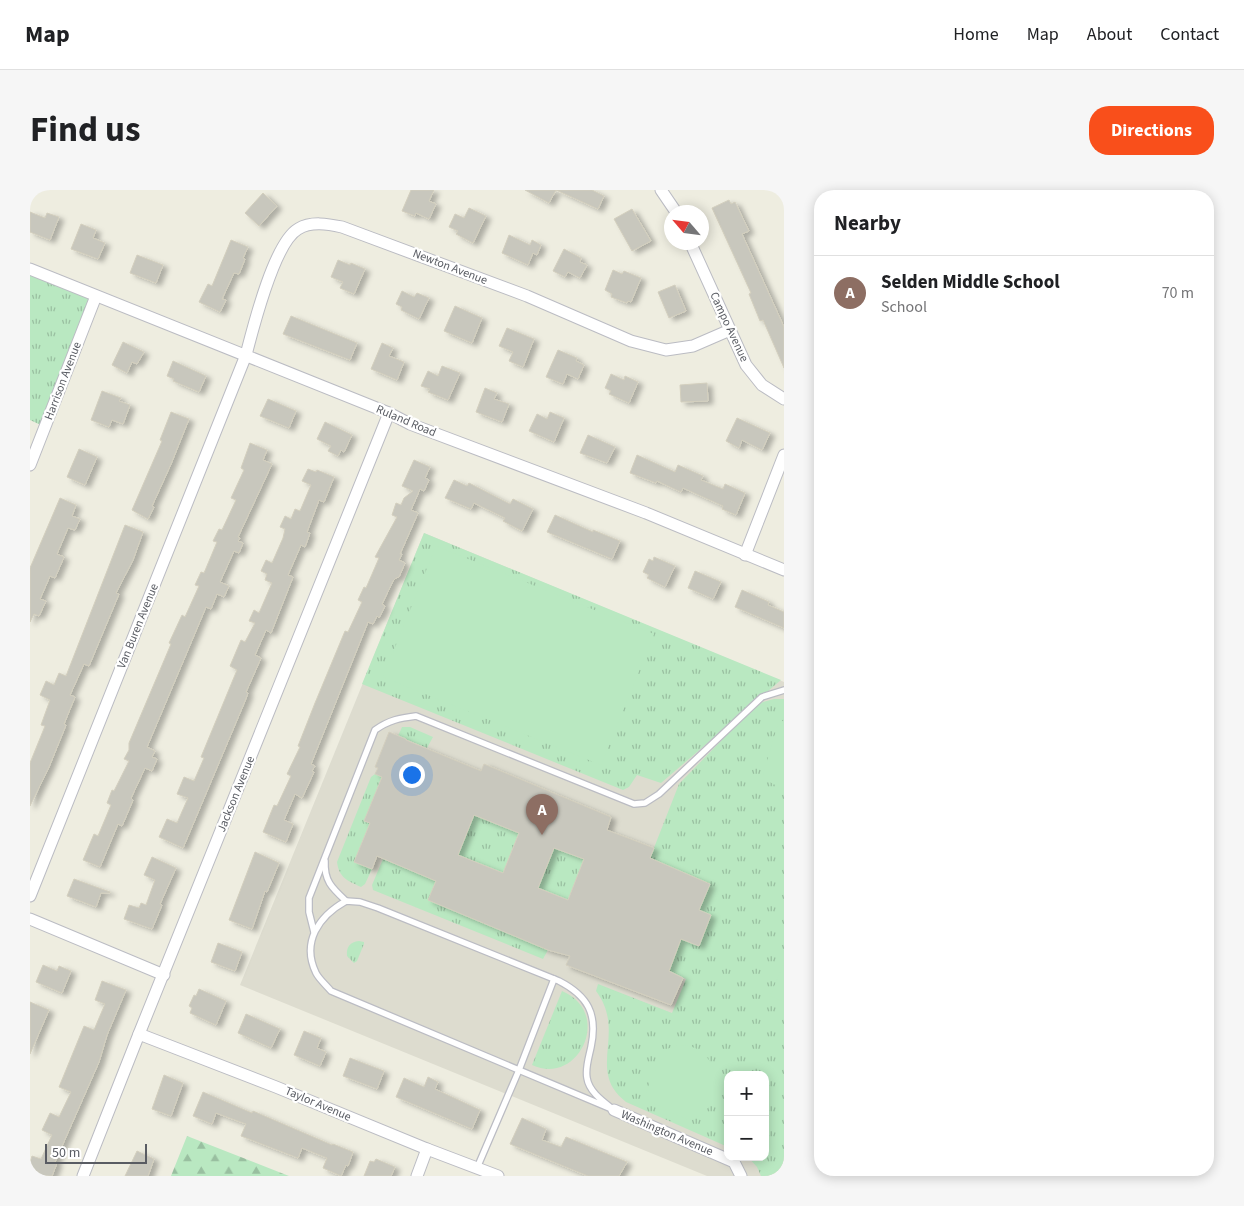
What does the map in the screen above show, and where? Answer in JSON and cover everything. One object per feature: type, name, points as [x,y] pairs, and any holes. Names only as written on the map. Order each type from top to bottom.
[{"type":"street","points":[[661,190],[671,205]]},
{"type":"street","name":"Newton Avenue","points":[[246,355],[254,321],[268,279],[283,245],[297,229],[319,223],[342,226],[527,296],[631,342],[666,350],[693,346],[730,330]]},
{"type":"street","name":"Campo Avenue","points":[[694,250],[746,365],[762,386],[784,399]]},
{"type":"street","name":"Ruland Road","points":[[30,269],[389,413],[410,424],[637,509],[784,570]]},
{"type":"street","name":"Harrison Avenue","points":[[30,465],[96,296]]},
{"type":"street","name":"Van Buren Avenue","points":[[30,896],[246,355]]},
{"type":"street","name":"Jackson Avenue","points":[[83,1176],[138,1034],[164,975],[389,413]]},
{"type":"street","points":[[744,554],[784,455]]},
{"type":"street","points":[[30,919],[164,975]]},
{"type":"street","name":"Taylor Avenue","points":[[138,1034],[498,1176]]},
{"type":"street","name":"Washington Avenue","points":[[614,1110],[734,1162],[741,1176]]},
{"type":"street","points":[[417,1176],[428,1149]]},
{"type":"lane","points":[[314,932],[309,912],[309,898],[375,730],[386,722],[416,716],[634,804],[645,803],[658,794],[762,697],[784,690]]},
{"type":"lane","points":[[325,857],[324,872],[330,886],[346,901]]},
{"type":"lane","points":[[346,901],[360,902],[554,979],[572,988],[584,1000],[592,1014],[594,1032],[587,1066],[587,1079],[592,1090],[614,1110],[331,991],[316,974],[312,962],[314,932],[324,917],[335,907],[346,901]]},
{"type":"lane","points":[[477,1168],[519,1070],[554,979]]},
{"type":"shaded area","points":[[424,533],[784,682],[784,1176],[707,1176],[240,985]]},
{"type":"green space","points":[[30,269],[96,296],[45,427],[30,420]]},
{"type":"green space","points":[[424,533],[781,680],[661,783],[637,775],[629,787],[623,790],[362,684]]},
{"type":"green space","points":[[436,546],[654,634],[601,765],[383,677]]},
{"type":"green space","points":[[784,699],[784,1176],[761,1176],[752,1161],[769,1161],[769,1071],[724,1071],[724,1145],[626,1102],[614,1090],[608,1077],[608,1017],[604,1004],[596,991],[598,984],[672,1013],[686,979],[669,971],[681,939],[698,946],[699,910],[650,858],[679,784],[752,709],[763,702]]},
{"type":"green space","points":[[784,720],[784,790],[768,781],[763,775],[778,724]]},
{"type":"green space","points":[[402,727],[410,727],[433,737],[427,748],[398,736]]},
{"type":"green space","points":[[375,774],[382,777],[365,821],[370,823],[354,862],[372,869],[365,884],[361,887],[348,881],[342,875],[337,862],[371,777]]},
{"type":"green space","points":[[474,815],[519,833],[503,873],[458,855]]},
{"type":"green space","points":[[554,848],[584,859],[568,900],[538,888]]},
{"type":"green space","points":[[383,859],[436,881],[428,900],[548,950],[543,959],[373,890],[372,885]]},
{"type":"green space","points":[[353,942],[364,942],[364,944],[357,961],[354,963],[347,956],[347,950]]},
{"type":"green space","points":[[784,963],[784,1002],[770,996]]},
{"type":"green space","points":[[562,991],[578,1001],[586,1015],[587,1030],[584,1044],[575,1057],[563,1066],[549,1069],[532,1065]]},
{"type":"green space","points":[[678,1045],[693,1047],[704,1055],[712,1065],[716,1078],[715,1092],[710,1104],[701,1114],[688,1120],[649,1101],[646,1093],[650,1081],[667,1049]]},
{"type":"green space","points":[[187,1136],[289,1176],[171,1176]]},
{"type":"building","points":[[411,190],[434,190],[429,201],[436,204],[429,219],[416,213],[415,216],[402,211]]},
{"type":"building","points":[[525,190],[556,190],[549,203]]},
{"type":"building","points":[[556,190],[592,190],[604,196],[598,209]]},
{"type":"building","points":[[263,193],[277,206],[259,226],[245,213]]},
{"type":"building","points":[[729,200],[731,204],[735,202],[749,231],[742,234],[784,327],[784,368],[763,320],[760,321],[749,294],[751,293],[712,208]]},
{"type":"building","points":[[469,208],[486,216],[473,243],[456,234],[458,231],[449,227],[455,214],[464,218]]},
{"type":"building","points":[[632,209],[651,241],[632,251],[614,219]]},
{"type":"building","points":[[30,212],[45,218],[47,213],[59,217],[50,240],[30,232]]},
{"type":"building","points":[[81,224],[96,230],[93,238],[105,243],[98,259],[71,249]]},
{"type":"building","points":[[509,235],[530,245],[532,240],[541,245],[537,255],[533,253],[528,265],[502,253]]},
{"type":"building","points":[[231,240],[248,247],[239,274],[234,273],[222,299],[226,300],[220,312],[199,302],[208,284],[212,286]]},
{"type":"building","points":[[564,249],[581,258],[580,262],[587,265],[580,278],[568,272],[565,277],[553,271]]},
{"type":"building","points":[[137,255],[163,265],[156,283],[130,273]]},
{"type":"building","points":[[338,260],[365,269],[354,294],[340,288],[343,282],[331,277]]},
{"type":"building","points":[[613,270],[622,274],[624,271],[641,278],[631,302],[628,301],[627,303],[611,297],[612,294],[605,290]]},
{"type":"building","points":[[675,285],[686,311],[669,318],[658,292]]},
{"type":"building","points":[[402,291],[414,297],[417,293],[429,298],[419,319],[401,310],[402,307],[396,304]]},
{"type":"building","points":[[455,306],[482,318],[472,343],[444,331]]},
{"type":"building","points":[[291,316],[357,343],[350,360],[283,334]]},
{"type":"building","points":[[507,328],[534,339],[523,367],[509,361],[513,352],[499,346]]},
{"type":"building","points":[[123,342],[144,352],[137,364],[132,362],[127,373],[112,365]]},
{"type":"building","points":[[382,343],[393,348],[389,356],[404,362],[397,380],[371,369]]},
{"type":"building","points":[[558,350],[577,358],[576,361],[584,365],[578,379],[567,374],[563,384],[546,377]]},
{"type":"building","points":[[173,361],[206,376],[199,392],[173,381],[174,379],[167,376]]},
{"type":"building","points":[[442,366],[460,373],[448,400],[428,392],[430,389],[421,386],[428,371],[438,376]]},
{"type":"building","points":[[611,374],[624,380],[625,376],[638,382],[629,403],[609,394],[611,391],[605,388]]},
{"type":"building","points":[[707,383],[708,401],[681,402],[680,385]]},
{"type":"building","points":[[485,388],[497,393],[494,399],[509,404],[502,422],[476,412]]},
{"type":"building","points":[[102,391],[121,398],[119,401],[130,405],[123,424],[112,420],[109,427],[91,420]]},
{"type":"building","points":[[268,399],[296,411],[289,428],[260,416]]},
{"type":"building","points":[[171,412],[189,419],[148,519],[132,510],[162,441],[160,440]]},
{"type":"building","points":[[550,412],[564,418],[554,442],[529,431],[537,414],[547,419]]},
{"type":"building","points":[[737,418],[770,433],[762,450],[742,440],[739,448],[726,441]]},
{"type":"building","points":[[325,422],[352,435],[344,452],[341,450],[338,456],[328,451],[331,446],[317,439]]},
{"type":"building","points":[[588,435],[615,447],[607,463],[580,453]]},
{"type":"building","points":[[250,443],[267,450],[263,460],[272,464],[238,537],[240,538],[238,541],[243,543],[239,553],[234,551],[220,582],[229,586],[224,597],[217,594],[211,609],[206,607],[147,747],[155,751],[152,757],[157,759],[152,771],[145,768],[131,798],[133,800],[122,826],[118,824],[100,867],[83,860],[94,834],[98,836],[111,805],[107,803],[112,790],[114,791],[129,761],[124,759],[129,750],[129,743],[171,644],[169,643],[182,615],[185,617],[199,586],[195,585],[201,572],[204,573],[217,542],[213,541],[219,529],[222,530],[236,500],[231,498],[244,470],[241,468]]},
{"type":"building","points":[[79,449],[97,457],[85,485],[67,477]]},
{"type":"building","points":[[637,455],[675,472],[678,465],[703,476],[701,480],[723,489],[725,484],[745,493],[736,515],[722,509],[723,506],[683,488],[681,492],[657,481],[656,483],[630,473]]},
{"type":"building","points":[[414,460],[430,467],[425,478],[429,480],[424,491],[420,489],[411,510],[418,513],[400,554],[402,554],[399,560],[405,563],[399,577],[393,581],[382,604],[385,606],[379,618],[377,616],[373,624],[368,622],[311,764],[315,766],[312,771],[314,772],[302,798],[295,794],[284,820],[293,824],[286,842],[263,832],[274,805],[277,806],[291,776],[287,774],[300,747],[298,746],[345,631],[348,632],[362,602],[358,600],[364,587],[366,588],[379,558],[375,557],[397,517],[392,515],[396,503],[401,505],[404,498],[413,491],[402,486]]},
{"type":"building","points":[[308,469],[316,472],[317,470],[334,477],[324,502],[319,500],[307,532],[310,533],[305,547],[301,545],[288,575],[293,577],[271,633],[266,630],[255,655],[261,658],[246,692],[248,693],[183,848],[159,837],[167,819],[177,823],[188,798],[177,794],[184,777],[194,781],[204,758],[201,757],[237,670],[230,666],[241,640],[245,642],[255,623],[249,621],[254,610],[259,613],[272,583],[265,580],[267,574],[261,571],[266,560],[272,563],[283,538],[285,529],[280,527],[285,516],[291,519],[295,509],[300,511],[311,485],[302,481]]},
{"type":"building","points":[[454,480],[467,486],[469,483],[510,504],[513,499],[533,509],[522,531],[503,521],[505,518],[474,503],[471,509],[445,498]]},
{"type":"building","points":[[60,498],[76,505],[72,516],[80,519],[75,530],[68,528],[57,554],[64,557],[55,578],[50,576],[40,599],[46,601],[39,616],[34,614],[30,622],[30,568]]},
{"type":"building","points":[[555,515],[593,532],[593,530],[620,541],[612,559],[547,532]]},
{"type":"building","points":[[125,525],[143,532],[133,560],[116,593],[119,594],[89,666],[84,664],[70,695],[75,697],[64,724],[66,725],[49,767],[30,806],[30,763],[45,726],[41,725],[50,700],[40,695],[46,681],[54,685],[59,673],[66,676]]},
{"type":"building","points":[[654,557],[675,566],[665,587],[647,578],[649,575],[643,572],[649,559],[653,561]]},
{"type":"building","points":[[695,571],[721,582],[713,599],[688,588]]},
{"type":"building","points":[[742,590],[769,602],[768,605],[784,612],[784,628],[735,607]]},
{"type":"building","points":[[389,732],[481,771],[484,764],[611,817],[607,830],[654,848],[650,858],[710,884],[699,910],[711,915],[699,946],[681,939],[669,971],[683,978],[671,1005],[566,965],[570,956],[548,950],[428,900],[436,881],[377,856],[372,869],[354,862],[370,823],[364,821],[382,777],[375,774],[378,768],[375,767]],"holes":[[[474,815],[519,833],[503,873],[458,855]],[[554,848],[584,859],[568,900],[538,888]]]},
{"type":"building","points":[[255,852],[279,863],[267,892],[265,891],[252,929],[229,920]]},
{"type":"building","points":[[152,857],[176,868],[160,904],[162,905],[152,929],[124,919],[129,905],[139,908],[141,903],[146,905],[155,880],[144,875]]},
{"type":"building","points":[[74,879],[110,893],[101,893],[96,907],[67,896]]},
{"type":"building","points":[[218,943],[242,952],[235,971],[211,962]]},
{"type":"building","points":[[43,965],[57,971],[59,966],[71,971],[62,993],[36,982]]},
{"type":"building","points":[[102,981],[126,990],[107,1035],[99,1062],[55,1162],[57,1163],[52,1176],[30,1176],[32,1156],[41,1159],[52,1135],[42,1130],[50,1113],[59,1117],[71,1092],[59,1087],[84,1026],[94,1030],[105,1004],[95,1000]]},
{"type":"building","points":[[199,989],[226,1001],[216,1025],[190,1013],[192,1008],[189,1006]]},
{"type":"building","points":[[30,1002],[49,1010],[30,1054]]},
{"type":"building","points":[[246,1014],[280,1029],[271,1048],[238,1033]]},
{"type":"building","points":[[304,1031],[321,1038],[317,1048],[326,1052],[320,1066],[294,1055]]},
{"type":"building","points":[[350,1058],[384,1071],[377,1089],[343,1076]]},
{"type":"building","points":[[164,1075],[183,1083],[171,1116],[152,1109]]},
{"type":"building","points":[[428,1077],[438,1082],[435,1089],[480,1110],[472,1129],[396,1097],[404,1078],[424,1087]]},
{"type":"building","points":[[203,1092],[353,1152],[348,1166],[346,1165],[341,1176],[323,1168],[327,1158],[302,1148],[298,1158],[241,1136],[246,1124],[216,1113],[212,1124],[193,1116]]},
{"type":"building","points":[[522,1118],[546,1129],[542,1140],[561,1147],[566,1137],[627,1162],[619,1176],[588,1176],[510,1144]]},
{"type":"building","points":[[137,1151],[154,1159],[148,1176],[125,1176]]},
{"type":"building","points":[[376,1159],[395,1167],[391,1176],[364,1176],[370,1161],[374,1162]]},
{"type":"place","name":"Selden Middle School","points":[[542,835]]}]
